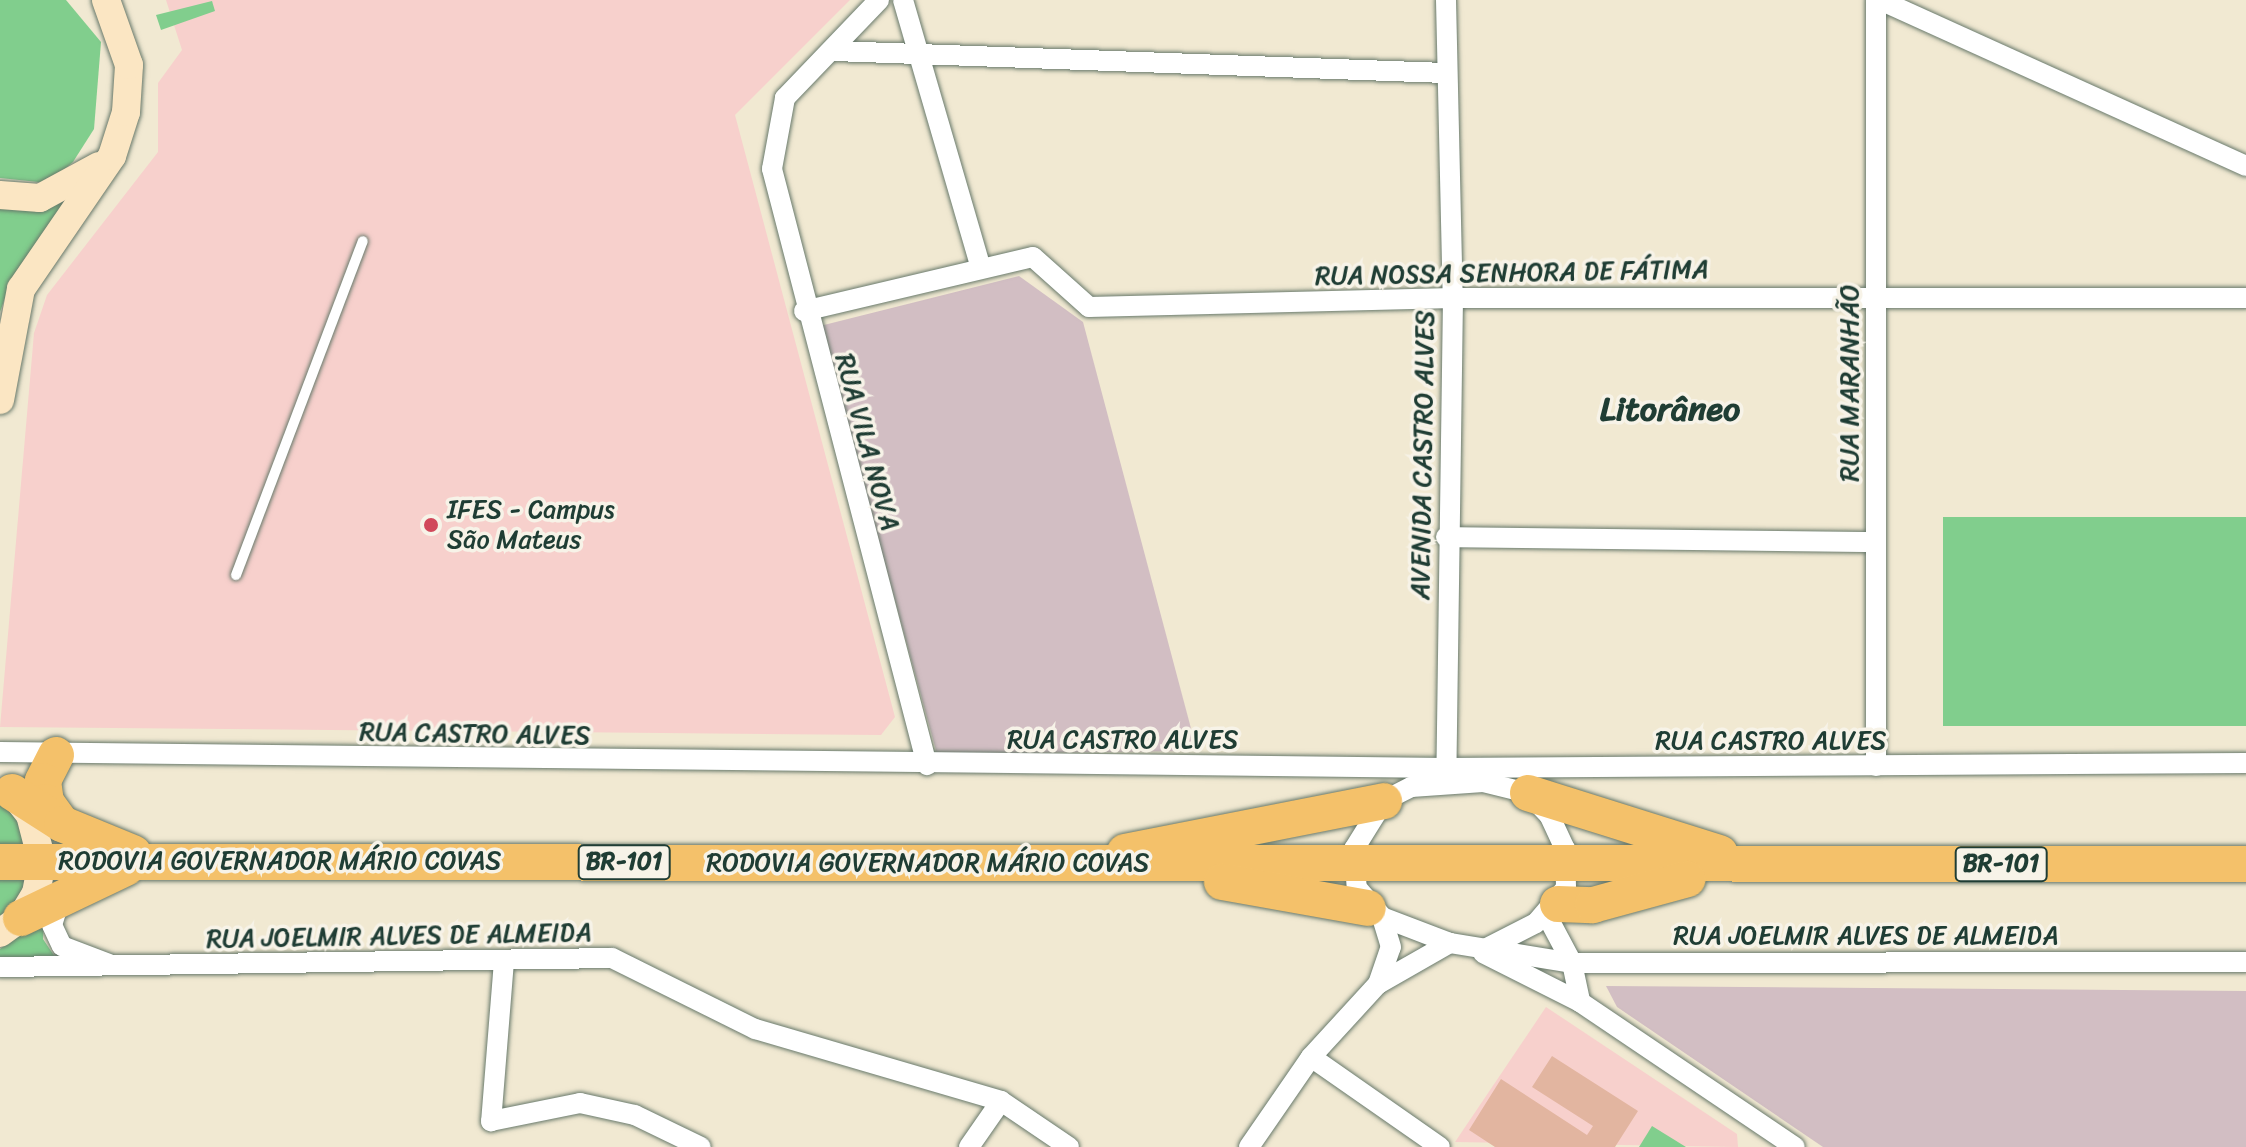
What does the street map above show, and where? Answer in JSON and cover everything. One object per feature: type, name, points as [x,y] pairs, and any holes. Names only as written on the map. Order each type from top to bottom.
[{"type":"highway","points":[[56,755],[43,781],[46,802],[62,824]]},
{"type":"highway","points":[[6,788],[62,824],[150,859]]},
{"type":"highway","points":[[1528,793],[1756,864]]},
{"type":"highway","points":[[1098,864],[1163,840],[1384,801]]},
{"type":"highway","points":[[11,925],[62,894],[150,859]]},
{"type":"highway","name":"RODOVIA GOVERNADOR MÁRIO COVAS","points":[[0,862],[150,859],[1098,864],[2246,864]]},
{"type":"highway","points":[[1098,864],[1375,912]]},
{"type":"highway","points":[[1552,909],[1593,905],[1756,864]]},
{"type":"main road","points":[[0,400],[21,289],[112,156],[126,112],[129,65],[111,9],[94,0]]},
{"type":"main road","points":[[0,195],[40,198],[77,183],[112,156]]},
{"type":"main road","points":[[6,788],[30,815],[42,861],[11,925]]},
{"type":"street","name":"RUA VILA NOVA","points":[[879,0],[834,51],[785,98],[774,131],[772,169],[804,311],[927,765]]},
{"type":"street","points":[[903,0],[981,268]]},
{"type":"street","name":"AVENIDA CASTRO ALVES","points":[[1446,0],[1445,73],[1453,298],[1446,537],[1446,774]]},
{"type":"street","points":[[1878,0],[2246,166]]},
{"type":"street","name":"RUA MARANHÃO","points":[[1876,766],[1878,0]]},
{"type":"street","points":[[834,51],[922,58],[1445,73]]},
{"type":"street","name":"RUA NOSSA SENHORA DE FÁTIMA","points":[[804,311],[1033,257],[1089,307],[1453,298],[2246,298]]},
{"type":"street","points":[[1446,537],[1875,542]]},
{"type":"street","name":"RUA CASTRO ALVES","points":[[0,752],[1446,774],[2246,763]]},
{"type":"street","points":[[1249,1147],[1311,1057],[1378,984],[1391,947],[1350,863],[1384,801],[1446,774],[1528,793],[1549,815],[1567,864],[1552,909],[1572,963],[1580,1002]]},
{"type":"street","name":"RUA JOELMIR ALVES DE ALMEIDA","points":[[62,894],[52,925],[62,946],[120,968]]},
{"type":"street","points":[[1378,984],[1552,909]]},
{"type":"street","points":[[1375,912],[1469,946],[1580,1002],[1764,1138],[1795,1147]]},
{"type":"street","name":"RUA JOELMIR ALVES DE ALMEIDA","points":[[1469,946],[1572,963],[2246,962]]},
{"type":"street","name":"RUA JOELMIR ALVES DE ALMEIDA","points":[[0,967],[120,968],[612,958],[755,1029],[1001,1101],[1069,1147]]},
{"type":"street","points":[[504,961],[491,1121],[580,1103],[635,1115],[701,1147]]},
{"type":"street","points":[[1311,1057],[1440,1147]]},
{"type":"street","points":[[969,1147],[1001,1101]]},
{"type":"lane","points":[[236,575],[363,241]]},
{"type":"shaded area","name":"IFES - Campus São Mateus","points":[[166,0],[850,0],[735,115],[895,717],[881,735],[0,727],[34,333],[47,295],[158,152],[158,83],[182,50]]},
{"type":"shaded area","points":[[1019,276],[1083,322],[1197,751],[937,754],[820,326]]},
{"type":"shaded area","points":[[1606,986],[2246,991],[2246,1147],[1823,1147],[1617,1007]]},
{"type":"shaded area","points":[[1546,1007],[1737,1134],[1738,1147],[1455,1142]]},
{"type":"green space","points":[[0,0],[66,0],[101,42],[94,129],[73,162],[48,183],[0,178]]},
{"type":"green space","points":[[212,1],[215,11],[161,30],[156,15]]},
{"type":"green space","points":[[69,196],[12,278],[0,312],[0,206]]},
{"type":"green space","points":[[1943,517],[2246,517],[2246,726],[1943,726]]},
{"type":"green space","points":[[0,803],[20,818],[30,845],[0,845]]},
{"type":"green space","points":[[0,875],[29,875],[17,906],[0,916]]},
{"type":"green space","points":[[44,916],[43,939],[55,957],[0,957],[0,949]]},
{"type":"green space","points":[[1652,1126],[1686,1147],[1639,1147]]},
{"type":"building","points":[[1552,1056],[1638,1111],[1615,1147],[1495,1147],[1469,1130],[1501,1079],[1587,1135],[1593,1126],[1532,1087]]},
{"type":"place","name":"IFES - Campus São Mateus","points":[[431,525]]},
{"type":"district","name":"Litorâneo","points":[[1670,410]]}]
